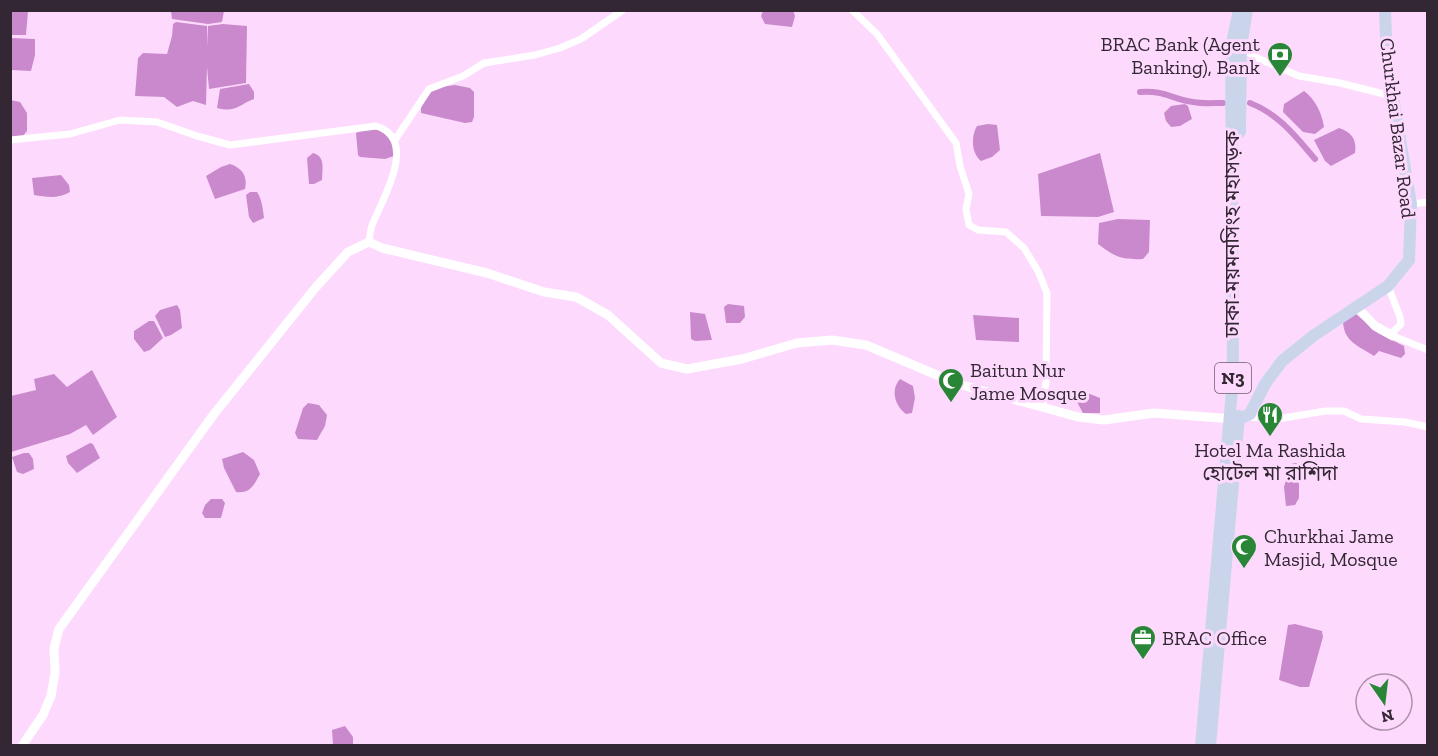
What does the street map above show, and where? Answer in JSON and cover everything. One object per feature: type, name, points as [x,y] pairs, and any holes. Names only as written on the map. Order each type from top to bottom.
[{"type":"highway","name":"ঢাকা-ময়মনসিংহ মহাসড়ক","points":[[1239,10],[1231,47],[1233,303],[1239,418]]},
{"type":"highway","name":"ঢাকা-ময়মনসিংহ মহাসড়ক","points":[[1201,746],[1239,418],[1240,47],[1247,10]]},
{"type":"highway","name":"Churkhai Bazar Road","points":[[1239,418],[1282,361],[1313,336],[1388,286],[1409,260],[1412,204],[1387,62],[1385,10]]},
{"type":"highway","name":"N3","points":[[1210,746],[1239,418]]},
{"type":"street","points":[[395,140],[429,88],[463,76],[484,63],[535,55],[560,48],[581,39],[623,10]]},
{"type":"street","points":[[852,10],[877,34],[956,143],[960,166],[969,194],[966,209],[969,225],[978,230],[1006,232],[1024,248],[1038,271],[1047,293],[1046,381],[1043,406]]},
{"type":"street","points":[[1240,47],[1255,57],[1299,76],[1392,96]]},
{"type":"street","points":[[10,140],[70,134],[120,120],[157,122],[230,145],[376,126],[391,134],[395,140],[397,154],[383,203],[372,225],[369,242]]},
{"type":"street","points":[[1412,204],[1428,202]]},
{"type":"street","points":[[369,242],[381,248],[487,273],[544,292],[576,297],[608,315],[661,363],[687,369],[742,359],[797,343],[832,340],[866,345],[958,384],[1078,417],[1104,420],[1154,413],[1278,418],[1325,411],[1344,411],[1361,419],[1428,426]]},
{"type":"street","points":[[22,746],[43,715],[51,696],[56,673],[54,648],[59,629],[214,414],[316,287],[348,252],[369,242]]},
{"type":"street","points":[[1388,286],[1401,324],[1393,332],[1393,336]]},
{"type":"street","points":[[1357,307],[1375,326],[1428,350]]},
{"type":"shaded area","points":[[171,10],[224,11],[222,22],[208,24],[172,19]]},
{"type":"shaded area","points":[[793,10],[795,16],[792,27],[765,24],[761,16],[763,11]]},
{"type":"shaded area","points":[[10,11],[28,11],[26,35],[11,35]]},
{"type":"shaded area","points":[[176,22],[207,26],[207,47],[208,26],[223,24],[247,26],[246,83],[209,89],[207,67],[206,105],[193,101],[177,107],[164,97],[135,96],[138,58],[143,53],[167,54],[173,24]]},
{"type":"shaded area","points":[[11,38],[35,39],[35,55],[31,71],[11,70]]},
{"type":"shaded area","points":[[249,84],[254,92],[254,99],[233,109],[217,108],[220,89]]},
{"type":"shaded area","points":[[455,85],[470,88],[474,92],[472,122],[465,123],[421,113],[428,93],[440,87]]},
{"type":"shaded area","points":[[1304,91],[1315,102],[1323,122],[1324,127],[1315,134],[1303,132],[1283,112],[1284,104]]},
{"type":"shaded area","points":[[10,100],[20,102],[27,113],[27,131],[22,137],[11,137]]},
{"type":"shaded area","points":[[1185,104],[1188,106],[1192,119],[1180,126],[1171,127],[1164,113],[1171,106]]},
{"type":"shaded area","points":[[997,125],[1000,150],[992,157],[981,161],[975,154],[974,135],[977,126]]},
{"type":"shaded area","points":[[368,128],[381,130],[393,141],[394,156],[385,159],[358,155],[356,133]]},
{"type":"shaded area","points":[[1339,128],[1353,137],[1355,153],[1331,166],[1325,161],[1314,140]]},
{"type":"shaded area","points":[[313,153],[322,160],[322,180],[309,184],[307,158]]},
{"type":"shaded area","points":[[1100,153],[1114,212],[1098,217],[1041,216],[1038,174]]},
{"type":"shaded area","points":[[230,164],[243,173],[246,180],[245,189],[215,199],[206,176]]},
{"type":"shaded area","points":[[61,175],[69,185],[70,192],[57,197],[34,195],[32,178]]},
{"type":"shaded area","points":[[250,192],[257,192],[259,195],[264,218],[253,223],[249,217],[246,195]]},
{"type":"shaded area","points":[[1118,219],[1150,220],[1149,252],[1143,259],[1119,257],[1098,244],[1099,223]]},
{"type":"shaded area","points":[[728,304],[744,306],[745,317],[740,323],[726,323],[724,307]]},
{"type":"shaded area","points":[[177,305],[180,310],[182,328],[165,337],[155,316],[160,310]]},
{"type":"shaded area","points":[[690,312],[705,314],[712,340],[695,341],[691,339]]},
{"type":"shaded area","points":[[1356,314],[1378,333],[1404,346],[1405,354],[1401,358],[1379,351],[1374,356],[1353,342],[1346,334],[1343,320]]},
{"type":"shaded area","points":[[973,315],[1019,318],[1019,342],[976,340]]},
{"type":"shaded area","points":[[149,321],[154,321],[163,338],[150,350],[144,352],[134,339],[134,331]]},
{"type":"shaded area","points":[[92,370],[117,417],[93,435],[86,425],[70,434],[11,452],[11,396],[36,390],[34,379],[54,374],[67,387]]},
{"type":"shaded area","points":[[900,379],[913,386],[915,398],[912,413],[906,414],[902,411],[895,398],[895,388]]},
{"type":"shaded area","points":[[1080,394],[1090,394],[1100,398],[1100,413],[1083,413],[1077,402]]},
{"type":"shaded area","points":[[308,403],[319,405],[327,415],[325,426],[317,440],[298,439],[295,433],[303,408]]},
{"type":"shaded area","points":[[90,443],[93,444],[100,458],[77,473],[68,463],[66,456]]},
{"type":"shaded area","points":[[243,452],[254,460],[260,474],[248,490],[236,492],[222,459]]},
{"type":"shaded area","points":[[29,453],[33,459],[34,469],[23,474],[17,472],[12,457]]},
{"type":"shaded area","points":[[1296,463],[1306,468],[1306,475],[1299,479],[1299,498],[1295,505],[1286,506],[1284,487],[1291,464]]},
{"type":"shaded area","points":[[211,499],[222,499],[225,503],[221,518],[205,518],[202,513],[205,505]]},
{"type":"shaded area","points":[[1295,624],[1322,631],[1323,637],[1309,687],[1300,687],[1279,680],[1288,625]]},
{"type":"shaded area","points":[[345,726],[353,737],[353,745],[333,745],[332,730]]},
{"type":"waterway","points":[[1140,92],[1162,93],[1197,103],[1223,103]]},
{"type":"waterway","points":[[1250,103],[1270,113],[1315,159]]},
{"type":"place","name":"BRAC Bank (Agent Banking), Bank","points":[[1280,78]]},
{"type":"place","name":"Baitun Nur Jame Mosque","points":[[951,404]]},
{"type":"place","name":"Hotel Ma Rashida হোটেল মা রাশিদা","points":[[1270,438]]},
{"type":"place","name":"Churkhai Jame Masjid, Mosque","points":[[1244,570]]},
{"type":"place","name":"BRAC Office","points":[[1143,661]]}]
